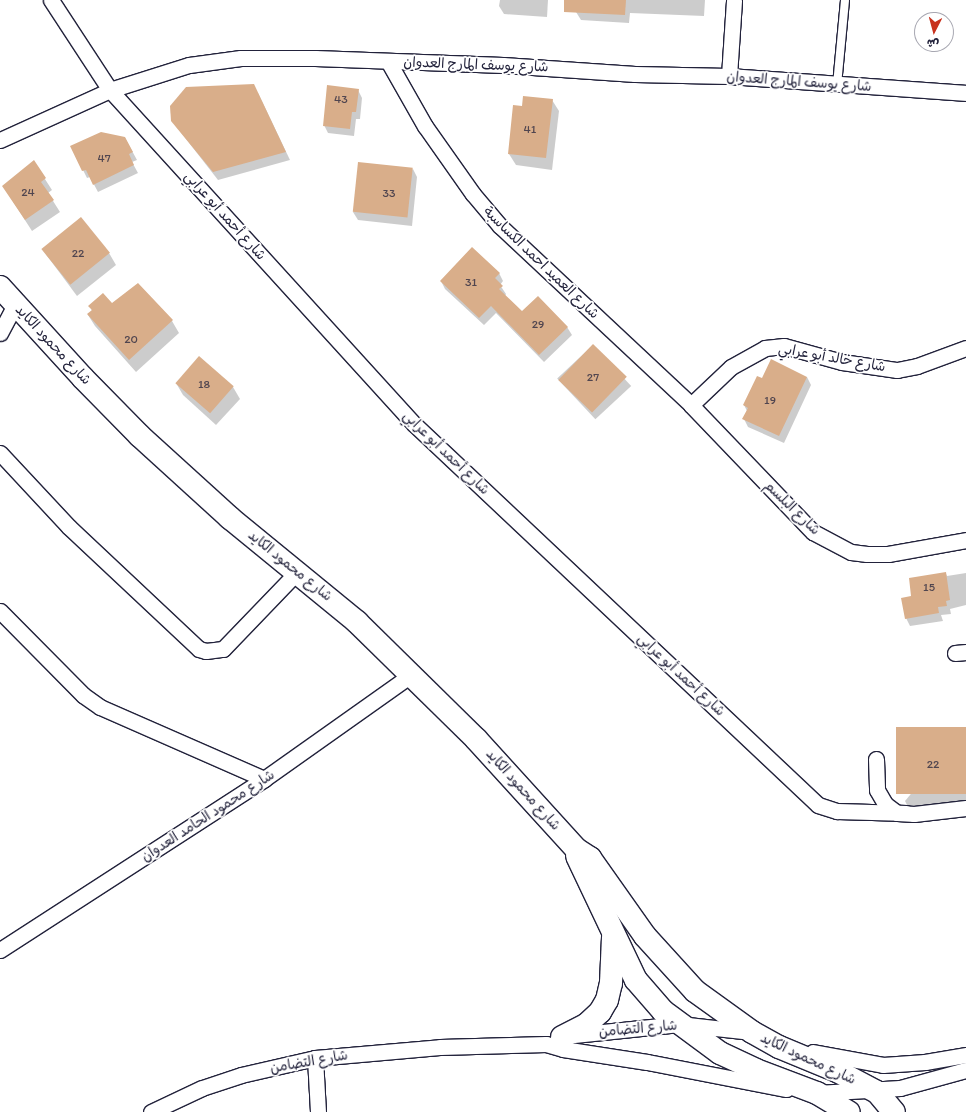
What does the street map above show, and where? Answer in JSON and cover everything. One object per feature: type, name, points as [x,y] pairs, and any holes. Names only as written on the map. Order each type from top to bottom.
[{"type":"street","name":"شارع أحمد أبو عرابي","points":[[51,0],[110,90],[414,424],[818,805],[837,811],[906,813]]},
{"type":"street","points":[[729,76],[734,0]]},
{"type":"street","name":"شارع يوسف المارج العدوان","points":[[0,140],[110,90],[189,65],[241,58],[315,58],[729,76],[837,85],[966,93]]},
{"type":"street","name":"شارع العميد احمد الكساسبة","points":[[388,62],[405,94],[428,131],[473,194],[500,226],[691,405]]},
{"type":"street","name":"شارع محمود الكايد","points":[[0,287],[15,305],[140,436],[230,518],[357,622],[476,739],[576,849],[590,858],[645,936],[676,973],[695,991],[752,1032],[877,1092],[894,1112]]},
{"type":"street","points":[[0,333],[15,305]]},
{"type":"street","name":"شارع خالد أبو عرابي","points":[[691,405],[731,367],[765,348],[784,346],[850,363],[897,370],[917,366],[966,348]]},
{"type":"street","name":"شارع البلسم","points":[[691,405],[793,513],[814,532],[833,544],[850,552],[888,554],[966,540]]},
{"type":"street","points":[[0,453],[69,526],[199,648],[206,651],[223,649],[297,572]]},
{"type":"street","points":[[0,611],[83,695],[100,707],[264,779]]},
{"type":"street","name":"شارع محمود الحامد العدوان","points":[[0,950],[264,779],[411,675]]},
{"type":"street","name":"شارع أحمد أبو عرابي","points":[[876,759],[877,790],[885,804],[897,813],[966,808]]},
{"type":"street","name":"شارع محمود الكايد","points":[[576,849],[579,865],[636,980],[663,1011],[679,1024],[736,1061],[817,1093],[849,1112]]},
{"type":"street","points":[[554,1040],[587,1024],[600,1012],[607,1000],[611,983],[613,932]]},
{"type":"street","name":"شارع التضامن","points":[[151,1112],[202,1088],[241,1075],[315,1058],[554,1040],[679,1024],[752,1032],[800,1049],[860,1063],[883,1065],[925,1062],[966,1055]]},
{"type":"street","name":"شارع التضامن","points":[[554,1040],[563,1049],[647,1062],[817,1093],[877,1092],[900,1088],[966,1070]]},
{"type":"street","points":[[315,1058],[318,1112]]},
{"type":"lane","points":[[837,85],[845,0]]},
{"type":"building","points":[[564,0],[626,0],[625,15],[564,12]]},
{"type":"building","points":[[254,84],[286,152],[213,172],[171,121],[170,106],[186,87]]},
{"type":"building","points":[[327,85],[359,89],[356,112],[352,112],[350,129],[323,126]]},
{"type":"building","points":[[523,96],[553,99],[546,158],[508,154],[513,105],[522,106]]},
{"type":"building","points":[[101,132],[125,137],[133,152],[129,154],[134,165],[93,185],[86,170],[82,171],[70,146]]},
{"type":"building","points":[[34,160],[46,178],[41,182],[54,200],[25,220],[2,186]]},
{"type":"building","points":[[358,162],[413,168],[407,217],[353,212]]},
{"type":"building","points":[[81,217],[110,253],[70,285],[41,249]]},
{"type":"building","points":[[472,247],[500,273],[495,278],[503,286],[499,289],[522,311],[538,296],[568,327],[539,355],[491,306],[479,318],[440,281]]},
{"type":"building","points":[[138,283],[173,320],[129,360],[87,314],[92,310],[88,306],[103,293],[112,303]]},
{"type":"building","points":[[593,344],[627,377],[592,413],[558,380]]},
{"type":"building","points":[[199,356],[234,386],[210,413],[175,383]]},
{"type":"building","points":[[771,359],[807,377],[779,436],[742,419],[748,408],[743,405],[757,376],[762,378]]},
{"type":"building","points":[[946,572],[950,600],[946,601],[947,606],[938,607],[939,613],[905,619],[901,598],[911,596],[909,578]]},
{"type":"building","points":[[896,727],[966,727],[966,794],[896,794]]}]
